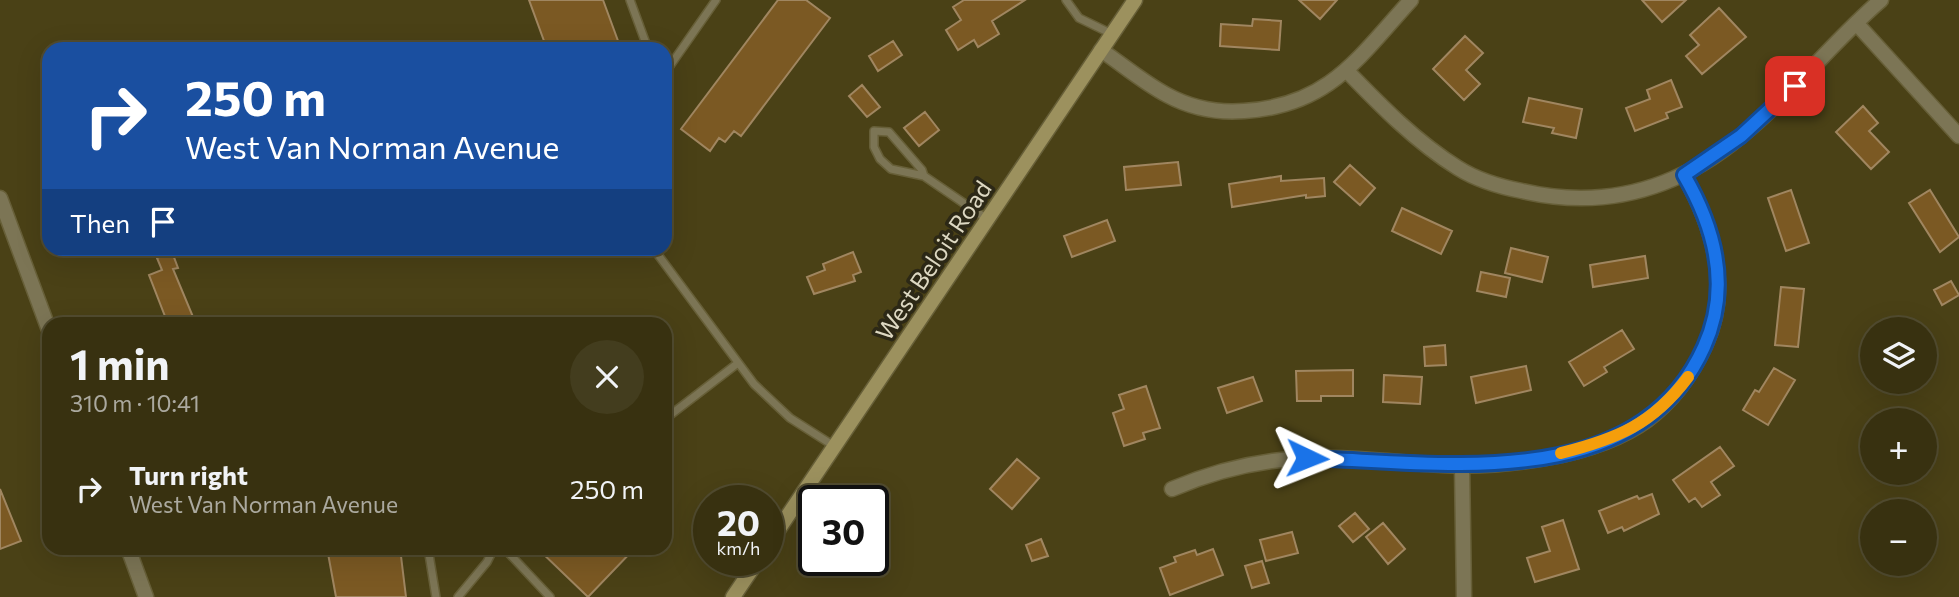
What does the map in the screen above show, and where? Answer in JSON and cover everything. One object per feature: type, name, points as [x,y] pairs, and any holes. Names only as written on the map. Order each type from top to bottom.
[{"type":"main road","name":"West Beloit Road","points":[[784,521],[1135,0]]},
{"type":"main road","points":[[733,597],[747,576]]},
{"type":"street","points":[[1101,50],[1167,95],[1208,110],[1230,113],[1272,110],[1302,101],[1346,70],[1411,0]]},
{"type":"street","points":[[1346,70],[1441,157],[1472,175],[1509,188],[1568,199],[1604,199],[1647,191],[1684,175],[1741,136],[1881,0]]},
{"type":"street","points":[[1857,24],[1959,136]]},
{"type":"street","points":[[1172,489],[1228,470],[1266,462],[1307,458],[1462,466],[1538,459],[1614,437],[1653,416],[1688,377],[1709,338],[1720,279],[1710,228],[1684,175]]},
{"type":"street","points":[[0,198],[44,317]]},
{"type":"street","points":[[1462,466],[1464,597]]},
{"type":"street","points":[[131,555],[146,597]]},
{"type":"lane","points":[[629,0],[645,42]]},
{"type":"lane","points":[[672,63],[716,0]]},
{"type":"lane","points":[[1066,0],[1079,18],[1112,34]]},
{"type":"lane","points":[[924,176],[891,169],[880,159],[874,147],[874,131],[889,132],[924,176],[988,220]]},
{"type":"lane","points":[[659,256],[738,363],[770,401],[834,446]]},
{"type":"lane","points":[[672,414],[738,363]]},
{"type":"lane","points":[[429,555],[436,597]]},
{"type":"lane","points":[[458,597],[491,555]]},
{"type":"lane","points":[[511,555],[550,597]]},
{"type":"building","points":[[529,0],[603,0],[618,42],[544,42]]},
{"type":"building","points":[[778,0],[806,0],[830,18],[741,136],[734,131],[725,142],[719,138],[710,151],[681,129]]},
{"type":"building","points":[[964,0],[1025,0],[992,21],[999,34],[978,47],[974,40],[958,50],[946,30],[961,20],[953,7]]},
{"type":"building","points":[[1299,0],[1337,0],[1320,19]]},
{"type":"building","points":[[1642,0],[1686,0],[1662,22]]},
{"type":"building","points":[[1719,8],[1746,37],[1702,74],[1686,56],[1699,45],[1690,35]]},
{"type":"building","points":[[1253,19],[1281,21],[1279,50],[1220,46],[1221,24],[1252,26]]},
{"type":"building","points":[[1465,36],[1483,53],[1466,70],[1480,84],[1464,100],[1433,69]]},
{"type":"building","points":[[893,41],[902,55],[878,71],[869,56]]},
{"type":"building","points":[[1671,80],[1682,107],[1666,113],[1668,118],[1635,131],[1626,108],[1650,99],[1647,90]]},
{"type":"building","points":[[862,85],[880,107],[867,117],[849,96]]},
{"type":"building","points":[[1529,98],[1582,109],[1576,138],[1552,133],[1554,128],[1523,122]]},
{"type":"building","points":[[1863,106],[1878,123],[1869,131],[1889,152],[1871,169],[1836,132]]},
{"type":"building","points":[[925,112],[939,130],[919,146],[904,128]]},
{"type":"building","points":[[1178,162],[1181,185],[1126,190],[1124,167]]},
{"type":"building","points":[[1350,165],[1375,188],[1360,205],[1334,182]]},
{"type":"building","points":[[1281,176],[1281,181],[1324,178],[1325,196],[1306,198],[1306,195],[1232,207],[1229,184]]},
{"type":"building","points":[[1791,190],[1809,243],[1786,251],[1768,198]]},
{"type":"building","points":[[1930,190],[1959,237],[1940,252],[1909,203]]},
{"type":"building","points":[[1402,208],[1452,231],[1441,254],[1392,231]]},
{"type":"building","points":[[1107,220],[1115,241],[1072,257],[1064,236]]},
{"type":"building","points":[[1511,248],[1548,257],[1542,282],[1505,273]]},
{"type":"building","points":[[853,252],[861,272],[853,275],[855,281],[814,294],[807,277],[825,270],[823,264]]},
{"type":"building","points":[[174,256],[178,268],[173,269],[193,317],[165,317],[149,275],[162,270],[157,258]]},
{"type":"building","points":[[1645,256],[1648,278],[1593,287],[1590,265]]},
{"type":"building","points":[[1481,272],[1510,278],[1506,297],[1477,291]]},
{"type":"building","points":[[1951,281],[1959,295],[1942,305],[1934,290]]},
{"type":"building","points":[[1781,287],[1804,289],[1798,347],[1775,345]]},
{"type":"building","points":[[1622,330],[1634,349],[1604,367],[1607,372],[1584,386],[1569,362]]},
{"type":"building","points":[[1445,345],[1446,365],[1425,366],[1424,347]]},
{"type":"building","points":[[1526,366],[1531,390],[1476,403],[1471,377]]},
{"type":"building","points":[[1774,368],[1795,380],[1768,425],[1743,410],[1755,390],[1759,392]]},
{"type":"building","points":[[1353,370],[1353,396],[1321,396],[1321,401],[1297,401],[1296,371]]},
{"type":"building","points":[[1384,375],[1422,377],[1420,404],[1383,402]]},
{"type":"building","points":[[1253,377],[1262,401],[1227,413],[1218,388]]},
{"type":"building","points":[[1146,386],[1160,428],[1143,433],[1145,439],[1124,446],[1113,413],[1124,409],[1119,395]]},
{"type":"building","points":[[1720,447],[1734,466],[1711,482],[1720,495],[1702,507],[1695,498],[1689,502],[1673,480]]},
{"type":"building","points":[[1017,459],[1039,478],[1012,509],[990,489]]},
{"type":"building","points":[[0,489],[21,541],[0,549]]},
{"type":"building","points":[[1652,494],[1659,514],[1624,531],[1622,527],[1608,533],[1599,511],[1637,496],[1639,499]]},
{"type":"building","points":[[1355,513],[1369,529],[1353,542],[1339,526]]},
{"type":"building","points":[[1563,520],[1579,569],[1535,582],[1527,558],[1550,551],[1542,527]]},
{"type":"building","points":[[1383,523],[1405,549],[1388,564],[1366,537]]},
{"type":"building","points":[[1292,532],[1298,553],[1266,561],[1260,540]]},
{"type":"building","points":[[1041,539],[1048,556],[1032,561],[1026,545]]},
{"type":"building","points":[[1213,549],[1223,575],[1170,595],[1160,568],[1176,562],[1174,557],[1195,550],[1197,555]]},
{"type":"building","points":[[328,555],[401,555],[406,597],[336,597]]},
{"type":"building","points":[[544,555],[628,555],[588,597]]},
{"type":"building","points":[[1262,561],[1269,583],[1252,588],[1245,566]]},
{"type":"slow traffic","points":[[1561,453],[1633,429],[1653,416],[1688,377]]},
{"type":"route","points":[[1307,458],[1462,466],[1509,463],[1582,448],[1633,429],[1653,416],[1679,389],[1696,365],[1709,338],[1719,291],[1720,279],[1710,228],[1684,175],[1711,160],[1741,136],[1795,86]]}]
